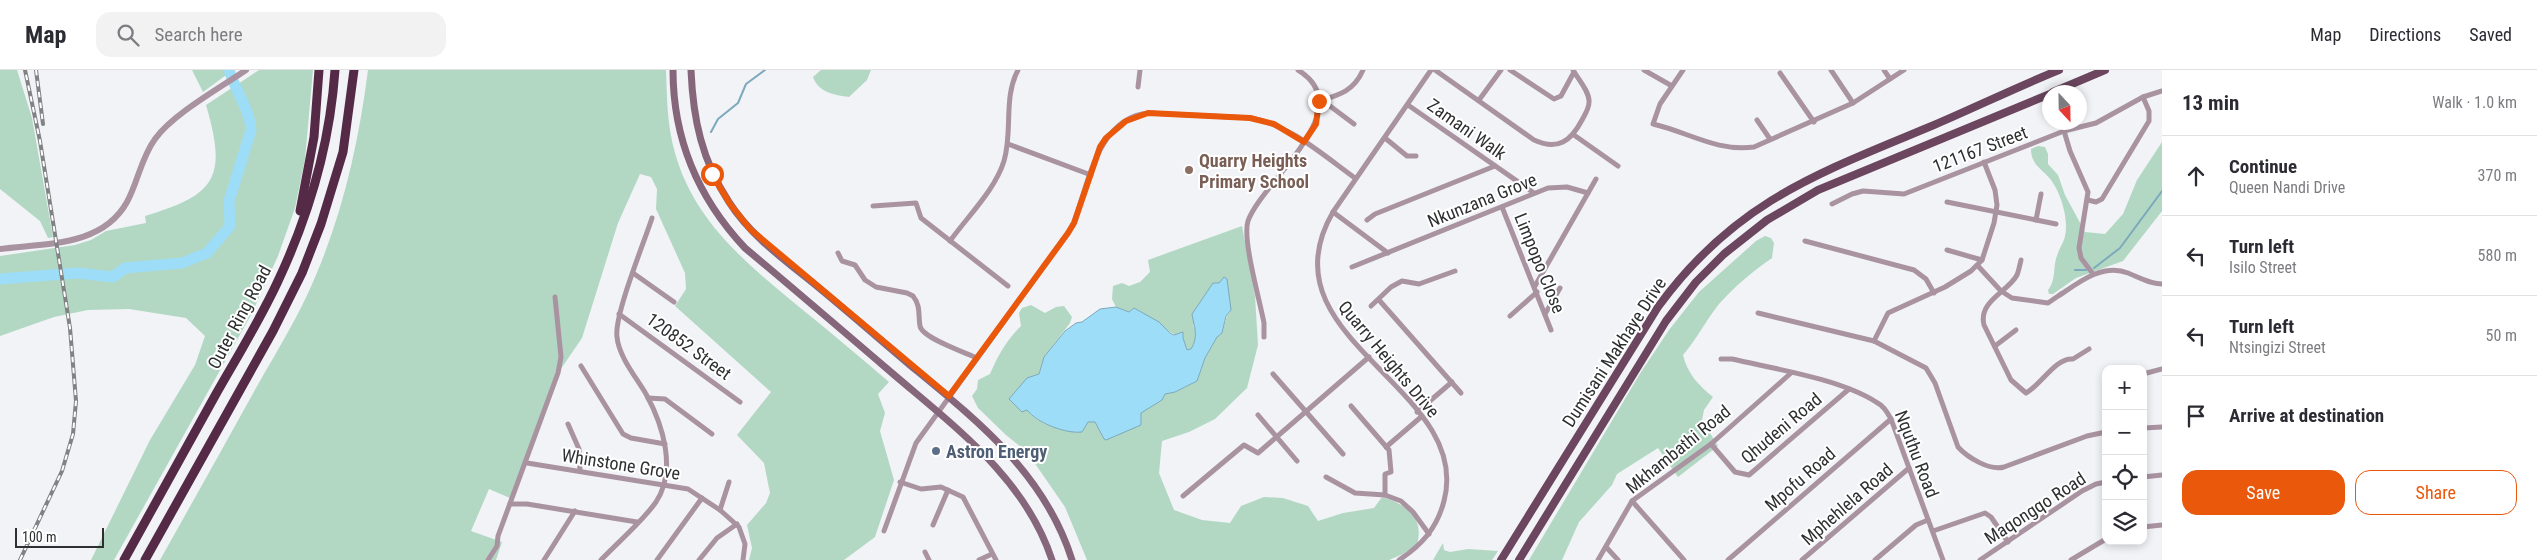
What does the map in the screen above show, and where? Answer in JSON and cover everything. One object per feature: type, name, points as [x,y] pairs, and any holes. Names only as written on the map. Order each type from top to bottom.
[{"type":"highway","points":[[294,244],[312,154],[319,70]]},
{"type":"highway","name":"Outer Ring Road","points":[[124,560],[265,307],[294,244],[317,174],[332,104],[335,70]]},
{"type":"highway","name":"Outer Ring Road","points":[[145,560],[293,292],[321,224],[342,152],[354,70]]},
{"type":"highway","points":[[342,152],[353,119],[359,70]]},
{"type":"main road","points":[[673,70],[679,132],[690,166],[720,220],[745,248],[968,436],[1012,485],[1038,527],[1052,560]]},
{"type":"main road","points":[[691,70],[695,119],[704,153],[720,187],[739,216],[787,262],[949,396],[1014,457],[1029,476],[1056,520],[1072,560]]},
{"type":"main road","name":"Dumisani Makhaye Drive","points":[[1501,560],[1653,313],[1686,270],[1714,242],[1758,208],[1808,178],[2059,70]]},
{"type":"main road","points":[[2069,85],[2104,70]]},
{"type":"main road","name":"Dumisani Makhaye Drive","points":[[1519,560],[1666,321],[1696,282],[1731,248],[1767,220],[1818,190],[2042,97]]},
{"type":"street","points":[[0,248],[76,239],[104,227],[127,202],[143,161],[155,138],[173,121],[246,70]]},
{"type":"street","points":[[950,240],[999,174],[1008,144],[1010,99],[1018,70]]},
{"type":"street","points":[[1138,87],[1140,70]]},
{"type":"street","points":[[1298,70],[1308,78],[1320,101],[1354,124]]},
{"type":"street","points":[[1320,101],[1339,96],[1350,89],[1362,70]]},
{"type":"street","points":[[1433,70],[1540,143],[1558,144],[1574,135],[1588,110],[1590,101],[1574,71]]},
{"type":"street","name":"Quarry Heights Drive","points":[[1399,560],[1416,548],[1429,534],[1442,507],[1447,486],[1447,472],[1438,441],[1419,414],[1331,312],[1318,280],[1318,247],[1320,236],[1332,212],[1433,70]]},
{"type":"street","points":[[1479,100],[1501,70]]},
{"type":"street","points":[[1510,70],[1554,99],[1561,96],[1574,71]]},
{"type":"street","points":[[1644,70],[1672,86]]},
{"type":"street","points":[[1683,70],[1660,104],[1653,124],[1731,148],[1754,147],[1814,122],[1853,103],[1904,70]]},
{"type":"street","points":[[1831,70],[1853,103]]},
{"type":"street","points":[[1884,70],[1890,79]]},
{"type":"street","points":[[1780,73],[1814,122]]},
{"type":"street","name":"121167 Street","points":[[1832,204],[1863,191],[1904,194],[2064,131],[2103,120],[2143,98],[2162,91]]},
{"type":"street","points":[[2088,200],[2098,202],[2102,199],[2149,121],[2149,111],[2143,98]]},
{"type":"street","points":[[1264,338],[1264,323],[1247,233],[1248,222],[1254,210],[1316,124],[1320,101]]},
{"type":"street","name":"Zamani Walk","points":[[1408,105],[1534,193]]},
{"type":"street","points":[[884,531],[900,482],[916,443],[937,410],[1068,233],[1074,223],[1106,138],[1126,121],[1143,113],[1250,118],[1274,124],[1304,142],[1355,178]]},
{"type":"street","points":[[1758,120],[1770,139]]},
{"type":"street","points":[[2064,131],[2072,156],[2086,186],[2088,200],[2079,248],[2082,258],[2093,274]]},
{"type":"street","points":[[1574,135],[1618,166]]},
{"type":"street","points":[[1384,138],[1407,156],[1416,156]]},
{"type":"street","points":[[1008,144],[1091,175]]},
{"type":"street","points":[[1874,341],[1888,313],[1934,293],[1978,266],[1982,260],[1997,212],[1995,190],[1984,162]]},
{"type":"street","points":[[1367,220],[1375,214],[1495,166]]},
{"type":"street","points":[[1534,286],[1596,179]]},
{"type":"street","name":"Nkunzana Grove","points":[[1352,267],[1548,188],[1558,187],[1588,193]]},
{"type":"street","points":[[2036,220],[2041,194]]},
{"type":"street","points":[[873,206],[914,202],[917,205],[921,218],[1008,286]]},
{"type":"street","points":[[1947,202],[2056,224]]},
{"type":"street","name":"Limpopo Close","points":[[1502,206],[1551,330]]},
{"type":"street","points":[[1332,212],[1388,253]]},
{"type":"street","points":[[601,560],[657,501],[664,484],[665,444],[661,424],[618,345],[616,327],[652,218]]},
{"type":"street","points":[[1805,241],[1914,270],[1926,279],[1934,293]]},
{"type":"street","points":[[1947,250],[1982,260]]},
{"type":"street","points":[[838,253],[842,261],[855,266],[869,283],[913,296],[919,309],[920,326],[926,335],[976,358]]},
{"type":"street","points":[[2021,260],[2016,276],[1994,296],[1983,318],[2011,380],[2024,392],[2029,392],[2039,385],[2057,365],[2073,359],[2090,349]]},
{"type":"street","points":[[1978,266],[2001,291],[2019,300],[2048,303],[2093,274],[2123,272],[2149,282],[2162,284]]},
{"type":"street","points":[[1370,306],[1394,286],[1402,282],[1419,284],[1455,271]]},
{"type":"street","points":[[633,273],[674,302]]},
{"type":"street","points":[[1545,314],[1560,288]]},
{"type":"street","points":[[2060,295],[2068,289]]},
{"type":"street","points":[[1510,316],[1537,292]]},
{"type":"street","points":[[488,560],[497,546],[498,536],[558,373],[560,357],[555,297]]},
{"type":"street","points":[[1379,300],[1461,393]]},
{"type":"street","points":[[1758,313],[1874,341],[1928,370],[1958,447],[1991,467],[2004,467],[2087,436],[2102,433]]},
{"type":"street","name":"120852 Street","points":[[619,314],[740,402]]},
{"type":"street","points":[[1995,346],[2016,330]]},
{"type":"street","points":[[1183,496],[1244,445],[1258,453],[1369,357]]},
{"type":"street","name":"Nquthu Road","points":[[1721,359],[1732,359],[1849,389],[1876,401],[1886,410],[1943,560]]},
{"type":"street","points":[[581,366],[623,434],[631,438],[665,444]]},
{"type":"street","points":[[2147,373],[2162,369]]},
{"type":"street","name":"Mkhambathi Road","points":[[1598,560],[1632,501],[1711,444],[1791,373]]},
{"type":"street","points":[[1273,374],[1343,454]]},
{"type":"street","points":[[1386,446],[1452,382]]},
{"type":"street","name":"Qhudeni Road","points":[[1711,444],[1734,472],[1744,476],[1752,474],[1849,389]]},
{"type":"street","points":[[648,398],[665,399],[712,434]]},
{"type":"street","points":[[1351,406],[1391,454],[1391,472],[1385,474],[1385,495]]},
{"type":"street","points":[[1258,415],[1297,461]]},
{"type":"street","name":"Mpofu Road","points":[[1728,560],[1891,419]]},
{"type":"street","points":[[568,424],[579,449],[580,471]]},
{"type":"street","points":[[2147,428],[2162,427]]},
{"type":"street","name":"Whinstone Grove","points":[[526,463],[688,489],[720,510],[737,524]]},
{"type":"street","name":"Mphehlela Road","points":[[1802,560],[1909,468]]},
{"type":"street","points":[[2147,477],[2162,475]]},
{"type":"street","points":[[1326,476],[1355,493],[1385,495],[1409,507],[1429,534]]},
{"type":"street","points":[[720,510],[729,482]]},
{"type":"street","points":[[900,482],[921,489],[941,487],[965,499],[996,560]]},
{"type":"street","name":"Maqongqo Road","points":[[1980,560],[2082,491],[2102,483]]},
{"type":"street","points":[[933,525],[948,490]]},
{"type":"street","points":[[657,560],[702,498]]},
{"type":"street","points":[[1632,501],[1684,560]]},
{"type":"street","points":[[510,504],[527,504],[637,522]]},
{"type":"street","points":[[544,560],[575,511]]},
{"type":"street","points":[[1933,531],[1985,513],[1991,517],[2008,542]]},
{"type":"street","points":[[1875,560],[1911,530],[1928,520]]},
{"type":"street","points":[[699,560],[717,538],[737,524],[745,544],[743,560]]},
{"type":"street","points":[[2147,527],[2162,525]]},
{"type":"street","points":[[2071,560],[2102,541]]},
{"type":"street","points":[[1606,547],[1618,560]]},
{"type":"street","points":[[925,552],[929,560]]},
{"type":"street","points":[[979,560],[992,554]]},
{"type":"green space","points":[[0,70],[17,70],[32,118],[53,237],[48,238],[40,221],[0,189]]},
{"type":"green space","points":[[192,70],[233,70],[203,92]]},
{"type":"green space","points":[[259,70],[313,70],[305,159],[295,208],[278,256],[252,313],[114,560],[91,560],[150,440],[195,365],[205,336],[186,318],[129,309],[88,310],[54,317],[0,336],[0,256],[75,245],[91,240],[106,231],[146,223],[145,216],[188,200],[201,191],[210,180],[215,166],[215,150],[206,105]]},
{"type":"green space","points":[[368,70],[666,70],[667,101],[672,143],[684,177],[695,200],[709,220],[741,257],[889,382],[878,394],[885,413],[880,431],[894,480],[875,537],[844,560],[749,560],[752,548],[747,525],[766,503],[770,493],[764,463],[737,435],[771,392],[675,306],[686,289],[685,273],[656,209],[657,189],[651,177],[640,174],[618,223],[582,338],[554,379],[510,498],[489,489],[471,531],[502,542],[496,560],[160,560],[288,332],[316,275],[335,225],[349,174]]},
{"type":"green space","points":[[821,70],[871,70],[867,80],[849,97],[832,94],[819,86],[813,77]]},
{"type":"green space","points":[[2162,142],[2162,211],[2123,261],[2076,278],[2053,294],[2049,294],[2048,290],[2053,281],[2056,258],[2065,236],[2066,222],[2061,199],[2055,185],[2035,163],[2031,149],[2038,146],[2045,147],[2048,154],[2048,164],[2058,175],[2065,195],[2085,232],[2105,234],[2123,214],[2137,180]]},
{"type":"green space","points":[[1242,226],[1255,296],[1258,345],[1247,388],[1215,419],[1189,432],[1162,441],[1159,473],[1174,510],[1202,520],[1230,523],[1241,506],[1264,497],[1283,498],[1308,506],[1318,521],[1343,513],[1374,508],[1382,497],[1398,503],[1416,519],[1419,535],[1417,544],[1403,554],[1389,560],[1087,560],[1065,507],[1027,452],[978,408],[972,396],[977,389],[978,380],[990,374],[1003,348],[1021,326],[1019,313],[1022,308],[1031,305],[1045,313],[1056,307],[1064,306],[1072,317],[1070,323],[1044,357],[1027,410],[1038,420],[1052,426],[1082,432],[1088,422],[1095,422],[1104,439],[1140,425],[1141,413],[1162,400],[1165,393],[1175,392],[1197,381],[1205,358],[1217,337],[1222,333],[1227,316],[1231,310],[1193,325],[1196,331],[1195,340],[1191,349],[1187,350],[1183,338],[1170,332],[1134,308],[1129,312],[1116,307],[1112,299],[1113,286],[1122,283],[1129,286],[1140,282],[1150,272],[1148,260]]},
{"type":"green space","points":[[1765,236],[1771,238],[1774,243],[1772,258],[1731,291],[1719,304],[1683,355],[1687,368],[1694,379],[1713,397],[1704,410],[1702,420],[1718,446],[1678,477],[1658,448],[1617,474],[1612,485],[1579,522],[1562,560],[1529,560],[1641,372],[1669,330],[1699,292],[1756,241]]},
{"type":"green space","points":[[1443,543],[1444,550],[1450,552],[1468,549],[1498,551],[1492,560],[1433,560]]},
{"type":"water","points":[[1224,277],[1227,279],[1231,310],[1226,316],[1222,333],[1217,337],[1205,358],[1197,381],[1175,392],[1165,394],[1162,400],[1141,413],[1141,425],[1106,440],[1095,422],[1088,422],[1082,432],[1052,427],[1027,410],[1022,412],[1009,399],[1027,378],[1039,374],[1044,357],[1065,331],[1100,309],[1116,307],[1129,312],[1134,308],[1159,322],[1174,335],[1183,332],[1187,350],[1191,349],[1195,340],[1192,314],[1213,283],[1219,283]]},
{"type":"waterway","points":[[0,279],[77,273],[113,277],[125,268],[182,263],[207,253],[230,226],[229,201],[251,130],[248,115],[229,70]]},
{"type":"waterway","points":[[711,132],[718,119],[738,103],[746,84],[765,70]]},
{"type":"waterway","points":[[2094,268],[2120,248],[2162,191]]},
{"type":"waterway","points":[[2075,270],[2086,270]]},
{"type":"railway","points":[[20,560],[62,471],[73,434],[76,401],[70,328],[40,141],[25,70]]},
{"type":"railway","points":[[36,70],[43,124]]},
{"type":"place","name":"Quarry Heights Primary School","points":[[1189,170]]},
{"type":"place","name":"Astron Energy","points":[[936,451]]},
{"type":"route","points":[[712,174],[730,204],[750,229],[949,396],[1020,296],[1068,233],[1082,202],[1100,147],[1119,125],[1131,117],[1143,113],[1198,114],[1250,118],[1265,120],[1304,142],[1316,124],[1319,101]]}]
